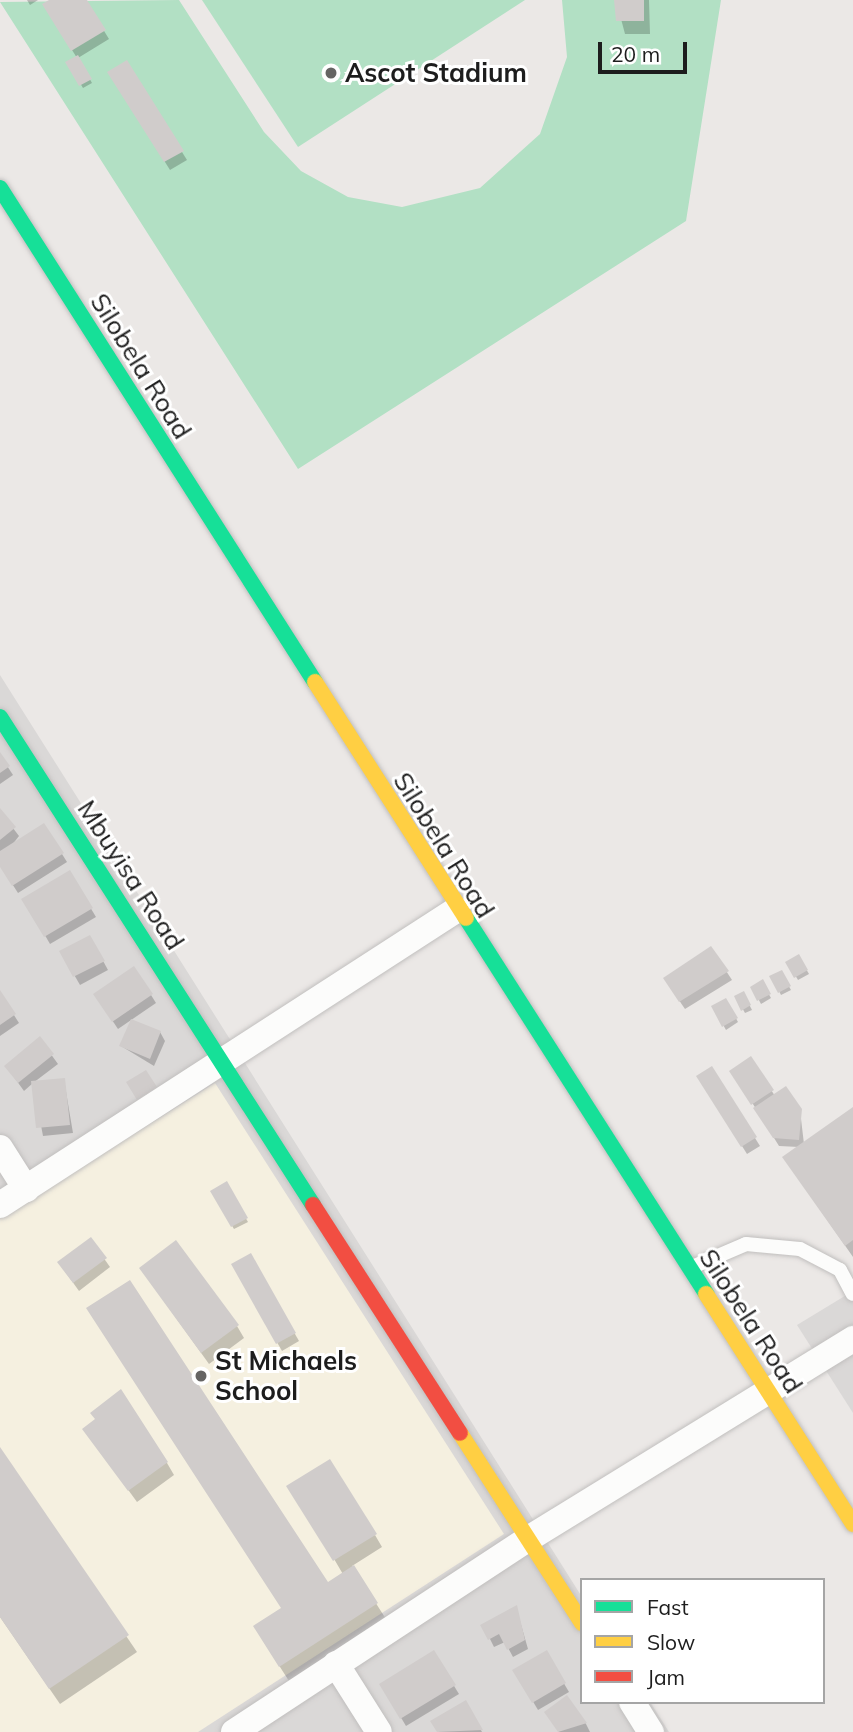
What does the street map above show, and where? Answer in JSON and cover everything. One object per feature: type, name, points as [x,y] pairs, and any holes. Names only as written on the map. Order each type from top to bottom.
[{"type":"street","name":"Silobela Road","points":[[0,188],[456,910],[853,1524]]},
{"type":"street","name":"Mbuyisa Road","points":[[0,717],[580,1620]]},
{"type":"street","points":[[0,1205],[456,910]]},
{"type":"street","points":[[0,1148],[26,1189]]},
{"type":"street","points":[[234,1732],[528,1539],[853,1339]]},
{"type":"street","points":[[336,1664],[379,1732]]},
{"type":"street","points":[[633,1704],[651,1732]]},
{"type":"lane","points":[[688,1269],[746,1244],[800,1248],[840,1270],[853,1294]]},
{"type":"shaded area","name":"St Michaels School","points":[[0,675],[580,1594],[580,1704],[651,1704],[669,1732],[0,1732]]},
{"type":"shaded area","name":"St Michaels School","points":[[215,1083],[504,1534],[198,1732],[0,1732],[0,1218]]},
{"type":"shaded area","points":[[853,1291],[853,1413],[797,1325]]},
{"type":"green space","points":[[179,0],[264,132],[301,171],[348,197],[402,207],[480,188],[540,134],[567,57],[562,0],[721,0],[686,221],[298,469],[0,2]]},
{"type":"green space","name":"Ascot Stadium","points":[[202,0],[525,0],[298,147]]},
{"type":"building","points":[[49,0],[87,0],[106,30],[71,51],[42,4]]},
{"type":"building","points":[[614,0],[644,0],[644,21],[616,21]]},
{"type":"building","points":[[78,55],[92,79],[79,86],[65,62]]},
{"type":"building","points":[[127,60],[184,151],[164,162],[107,72]]},
{"type":"building","points":[[0,752],[10,766],[0,773]]},
{"type":"building","points":[[0,808],[16,827],[0,840]]},
{"type":"building","points":[[44,823],[64,853],[12,886],[0,867],[0,851]]},
{"type":"building","points":[[70,870],[93,908],[44,937],[21,899]]},
{"type":"building","points":[[90,935],[105,961],[73,977],[59,951]]},
{"type":"building","points":[[711,946],[729,971],[679,1002],[663,978]]},
{"type":"building","points":[[799,954],[808,970],[794,978],[785,962]]},
{"type":"building","points":[[134,966],[153,994],[112,1022],[93,994]]},
{"type":"building","points":[[782,970],[791,986],[778,993],[769,976]]},
{"type":"building","points":[[763,979],[771,994],[757,1001],[750,987]]},
{"type":"building","points":[[0,990],[16,1014],[0,1025]]},
{"type":"building","points":[[744,991],[751,1005],[741,1011],[734,996]]},
{"type":"building","points":[[726,998],[738,1018],[722,1027],[711,1006]]},
{"type":"building","points":[[131,1019],[161,1031],[150,1059],[119,1046]]},
{"type":"building","points":[[40,1036],[54,1054],[18,1083],[4,1066]]},
{"type":"building","points":[[751,1056],[774,1090],[751,1105],[729,1071]]},
{"type":"building","points":[[712,1066],[757,1137],[741,1147],[696,1076]]},
{"type":"building","points":[[146,1070],[157,1087],[137,1100],[126,1082]]},
{"type":"building","points":[[65,1078],[70,1125],[36,1128],[31,1081]]},
{"type":"building","points":[[786,1086],[802,1109],[799,1140],[773,1138],[753,1108]]},
{"type":"building","points":[[853,1107],[853,1240],[845,1246],[782,1157]]},
{"type":"building","points":[[227,1181],[248,1218],[231,1227],[210,1191]]},
{"type":"building","points":[[91,1237],[107,1258],[73,1283],[57,1262]]},
{"type":"building","points":[[176,1240],[239,1325],[201,1353],[139,1268]]},
{"type":"building","points":[[251,1253],[296,1333],[276,1344],[231,1264]]},
{"type":"building","points":[[130,1280],[328,1582],[354,1565],[378,1603],[279,1667],[253,1626],[281,1608],[86,1308]]},
{"type":"building","points":[[121,1389],[168,1462],[128,1491],[82,1429],[95,1419],[90,1413]]},
{"type":"building","points":[[0,1447],[129,1635],[49,1689],[0,1617]]},
{"type":"building","points":[[330,1459],[377,1534],[333,1561],[286,1486]]},
{"type":"building","points":[[517,1605],[525,1640],[507,1650],[499,1634],[488,1640],[480,1625]]},
{"type":"building","points":[[434,1650],[456,1685],[400,1719],[379,1684]]},
{"type":"building","points":[[547,1650],[566,1683],[532,1703],[512,1670]]},
{"type":"building","points":[[567,1695],[587,1723],[558,1732],[544,1712]]},
{"type":"building","points":[[466,1700],[483,1730],[437,1732],[430,1721]]},
{"type":"traffic: fast","points":[[0,188],[315,682]]},
{"type":"traffic: fast","points":[[0,717],[313,1205]]},
{"type":"traffic: fast","points":[[466,918],[706,1294]]},
{"type":"traffic: slow","points":[[315,682],[466,918]]},
{"type":"traffic: slow","points":[[706,1294],[853,1524]]},
{"type":"traffic: slow","points":[[460,1433],[580,1620]]},
{"type":"traffic: jam","points":[[313,1205],[460,1433]]},
{"type":"place","name":"Ascot Stadium","points":[[331,73]]},
{"type":"place","name":"St Michaels School","points":[[201,1376]]}]
